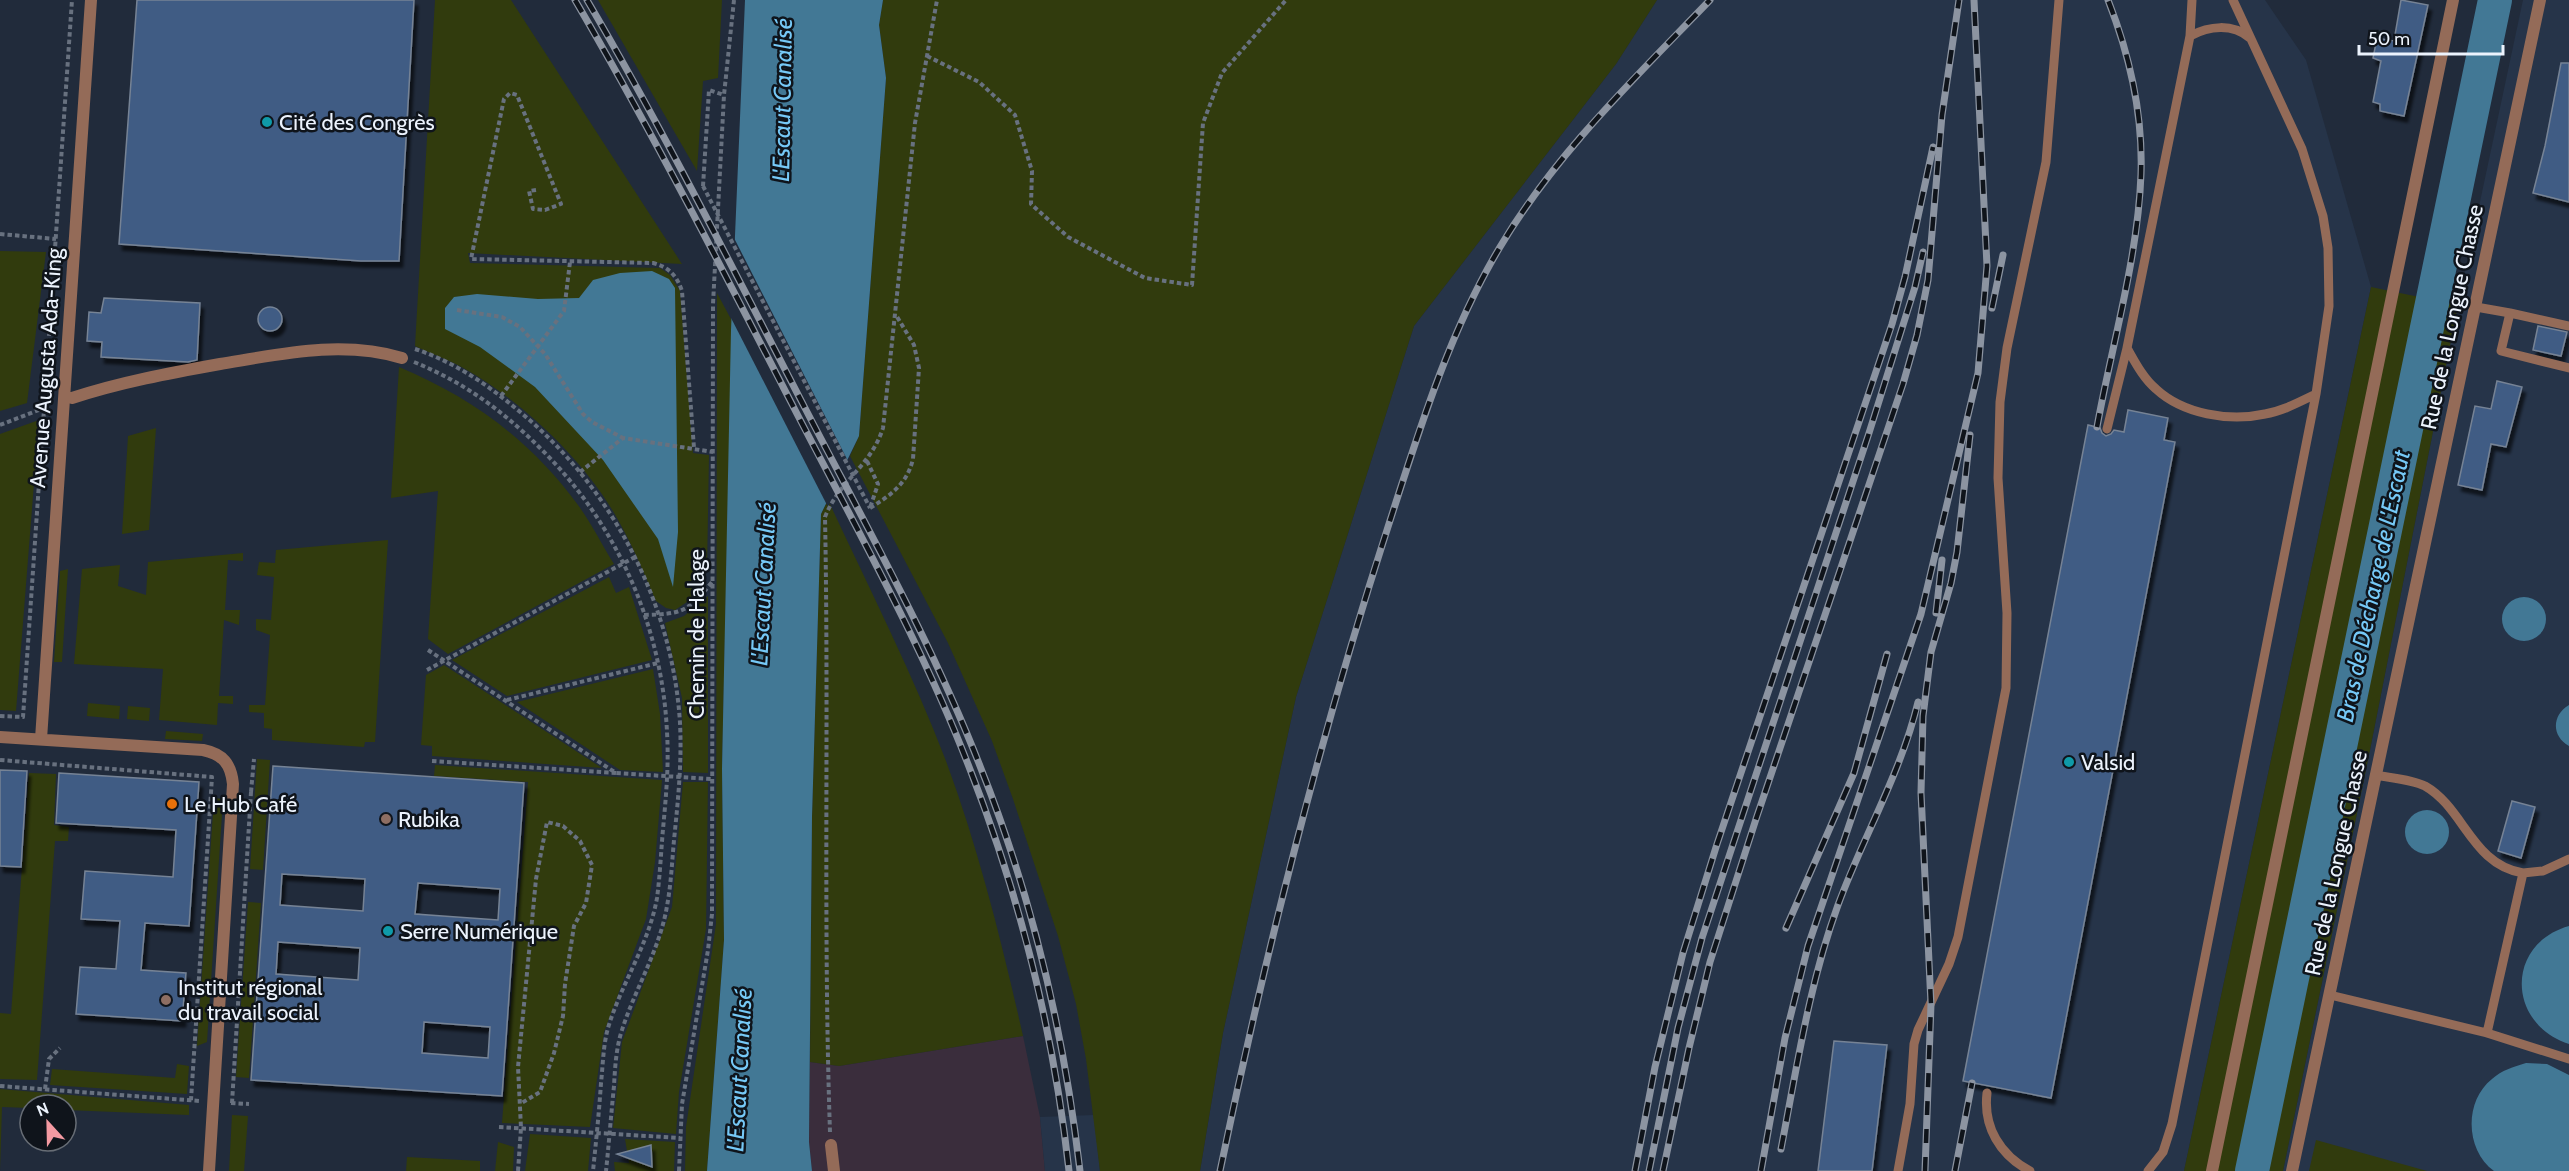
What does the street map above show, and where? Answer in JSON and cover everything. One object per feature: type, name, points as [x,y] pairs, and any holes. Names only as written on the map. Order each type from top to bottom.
[{"type":"street","name":"Avenue Augusta Ada-King","points":[[41,739],[91,0]]},
{"type":"street","points":[[2212,1171],[2453,0]]},
{"type":"street","name":"Rue de la Longue Chasse","points":[[2292,1171],[2540,0]]},
{"type":"street","points":[[72,398],[132,380],[294,352],[345,349],[383,353],[404,352]]},
{"type":"street","points":[[0,736],[203,750],[225,759],[231,769],[233,784],[209,1171]]},
{"type":"street","points":[[831,1145],[834,1171]]},
{"type":"lane","points":[[1898,1171],[1910,1104],[1914,1044],[1918,1030],[1949,964],[1958,937],[2004,704],[2008,650],[1998,478],[2000,402],[2007,348],[2046,162],[2059,0]]},
{"type":"lane","points":[[2107,429],[2127,348],[2190,36],[2192,0]]},
{"type":"lane","points":[[2148,1171],[2163,1152],[2172,1124],[2316,394],[2328,320],[2329,263],[2326,232],[2310,171],[2254,42],[2233,0]]},
{"type":"lane","points":[[2190,36],[2215,27],[2243,33],[2254,42]]},
{"type":"lane","points":[[2476,308],[2569,326]]},
{"type":"lane","points":[[2510,313],[2501,351],[2569,368]]},
{"type":"lane","points":[[2127,348],[2140,371],[2155,389],[2175,402],[2201,412],[2251,417],[2278,411],[2316,394]]},
{"type":"lane","points":[[2375,774],[2414,782],[2431,791],[2489,857],[2504,868],[2523,873],[2543,871],[2569,859]]},
{"type":"lane","points":[[2487,1033],[2523,873]]},
{"type":"lane","points":[[2330,995],[2487,1033],[2569,1059]]},
{"type":"lane","points":[[1987,1093],[1987,1121],[1996,1140],[2017,1163],[2030,1171]]},
{"type":"path","points":[[0,716],[23,717],[72,0]]},
{"type":"path","name":"Chemin de Halage","points":[[679,1171],[682,1104],[710,933],[713,304],[723,95],[734,0]]},
{"type":"path","points":[[831,1145],[826,1029],[828,645],[825,517],[830,505],[867,461],[878,444],[883,428],[915,123],[937,0]]},
{"type":"path","points":[[927,56],[979,82],[1015,115],[1032,171],[1031,204],[1068,237],[1145,278],[1192,285],[1203,123],[1222,73],[1286,0]]},
{"type":"path","points":[[723,95],[709,90],[703,186],[870,508]]},
{"type":"path","points":[[536,190],[529,191],[533,209],[545,210],[561,204],[517,95],[510,93],[504,99],[471,259],[654,263],[668,269],[680,283],[682,291],[694,448]]},
{"type":"path","points":[[0,234],[56,239]]},
{"type":"path","points":[[501,396],[539,347],[566,305],[570,262]]},
{"type":"path","points":[[457,310],[492,314],[510,320],[539,347],[583,414],[592,422],[623,438],[713,452]]},
{"type":"path","points":[[870,508],[888,497],[904,483],[913,459],[920,368],[914,345],[896,315]]},
{"type":"path","points":[[404,352],[459,369],[501,396],[550,438],[580,472],[615,520],[635,557],[658,614],[670,659],[676,696],[681,778],[667,907],[660,934],[619,1038],[607,1171]]},
{"type":"path","points":[[404,352],[462,384],[492,406],[526,435],[587,500],[623,563],[644,615],[658,663],[666,717],[667,778],[655,909],[606,1037],[593,1171]]},
{"type":"path","points":[[0,425],[45,408]]},
{"type":"path","points":[[580,472],[623,438]]},
{"type":"path","points":[[867,461],[878,484],[870,508]]},
{"type":"path","points":[[426,669],[635,557]]},
{"type":"path","points":[[644,615],[678,613],[687,608],[713,582]]},
{"type":"path","points":[[428,650],[616,773]]},
{"type":"path","points":[[506,701],[658,663]]},
{"type":"path","points":[[0,760],[212,777],[191,1100]]},
{"type":"path","points":[[432,761],[667,778],[712,779]]},
{"type":"path","points":[[232,1103],[251,792]]},
{"type":"path","points":[[518,1171],[521,1128],[518,1067],[536,879],[547,822],[563,826],[580,841],[592,865],[586,903],[574,926],[565,984],[563,1016],[554,1053],[540,1092],[520,1104]]},
{"type":"path","points":[[45,1089],[49,1059],[60,1048]]},
{"type":"path","points":[[0,1086],[249,1104]]},
{"type":"path","points":[[499,1127],[680,1138]]},
{"type":"shaded area","points":[[1657,0],[2265,0],[2306,60],[2371,287],[2184,1171],[1200,1171],[1223,1033],[1296,697],[1414,326],[1616,64]]},
{"type":"shaded area","points":[[2523,0],[2569,0],[2569,1171],[2283,1171],[2369,755],[2458,305]]},
{"type":"shaded area","points":[[1023,1036],[1040,1117],[1045,1171],[812,1171],[809,1142],[810,1062],[839,1066]]},
{"type":"shaded area","points":[[1094,1115],[1100,1171],[1045,1171],[1040,1117]]},
{"type":"green space","points":[[435,0],[511,0],[682,264],[468,253],[470,263],[660,268],[670,275],[680,291],[693,453],[709,455],[707,571],[693,598],[675,610],[666,608],[656,601],[617,518],[588,475],[570,454],[530,415],[487,382],[415,346]]},
{"type":"green space","points":[[598,0],[722,0],[718,78],[703,81],[697,171]]},
{"type":"green space","points":[[883,0],[1657,0],[1616,64],[1414,326],[1296,697],[1223,1033],[1200,1171],[1100,1171],[1086,1059],[1076,1004],[1058,936],[1013,799],[992,741],[948,643],[850,456],[859,436],[886,78],[879,25]]},
{"type":"green space","points":[[0,251],[46,252],[27,403],[0,411]]},
{"type":"green space","points":[[2371,287],[2458,305],[2369,755],[2283,1171],[2184,1171]]},
{"type":"green space","points":[[717,293],[732,321],[722,769],[724,940],[707,1171],[685,1171],[686,1127],[716,924]]},
{"type":"green space","points":[[399,367],[476,407],[520,441],[541,461],[578,505],[614,564],[448,654],[428,639],[438,491],[391,498]]},
{"type":"green space","points":[[39,420],[16,711],[0,710],[0,434]]},
{"type":"green space","points":[[156,428],[149,530],[122,534],[128,436]]},
{"type":"green space","points":[[828,500],[904,662],[946,761],[989,897],[1023,1036],[839,1066],[810,1062],[812,817],[821,514]]},
{"type":"green space","points":[[388,540],[375,742],[365,742],[364,747],[272,740],[272,729],[264,728],[264,713],[249,712],[249,705],[265,705],[270,635],[256,630],[256,619],[271,620],[274,577],[257,575],[259,562],[275,563],[276,550]]},
{"type":"green space","points":[[243,553],[243,561],[228,560],[225,610],[240,610],[239,625],[224,620],[219,696],[233,696],[233,704],[218,703],[217,725],[159,720],[163,669],[74,664],[82,569],[120,565],[118,586],[146,595],[148,562]]},
{"type":"green space","points":[[68,569],[62,662],[54,662],[60,571]]},
{"type":"green space","points":[[609,577],[616,593],[629,587],[652,660],[507,696],[452,660]]},
{"type":"green space","points":[[708,596],[708,773],[683,772],[682,698],[665,623],[684,616]]},
{"type":"green space","points":[[444,665],[602,768],[432,756],[432,746],[421,745],[426,675]]},
{"type":"green space","points":[[653,669],[660,714],[663,772],[620,770],[517,702]]},
{"type":"green space","points":[[88,703],[120,706],[119,719],[87,716]]},
{"type":"green space","points":[[128,706],[150,708],[149,721],[127,719]]},
{"type":"green space","points":[[166,731],[203,734],[202,741],[165,739]]},
{"type":"green space","points":[[257,759],[270,760],[263,870],[250,869]]},
{"type":"green space","points":[[435,765],[662,780],[655,862],[646,919],[604,1032],[590,1127],[502,1123],[528,782],[434,776]]},
{"type":"green space","points":[[29,773],[56,774],[54,825],[69,827],[68,841],[55,841],[37,1080],[0,1079],[0,1013],[11,1014]]},
{"type":"green space","points":[[683,782],[708,782],[706,929],[679,1092],[676,1134],[613,1128],[622,1042],[672,907]]},
{"type":"green space","points":[[214,798],[223,799],[207,1042],[197,1046]]},
{"type":"green space","points":[[248,902],[261,903],[249,1078],[236,1077]]},
{"type":"green space","points":[[177,1064],[189,1066],[187,1094],[50,1085],[52,1069],[175,1078]]},
{"type":"green space","points":[[0,1089],[47,1093],[18,1093],[18,1108],[2,1107],[0,1171]]},
{"type":"green space","points":[[78,1096],[189,1105],[189,1115],[78,1110]]},
{"type":"green space","points":[[232,1115],[248,1116],[244,1171],[229,1171]]},
{"type":"green space","points":[[530,1134],[591,1138],[588,1171],[525,1171]]},
{"type":"green space","points":[[625,1139],[675,1142],[674,1171],[615,1171],[614,1162],[629,1163]]},
{"type":"green space","points":[[2316,1140],[2427,1171],[2309,1171]]},
{"type":"green space","points":[[498,1142],[514,1147],[513,1171],[495,1171]]},
{"type":"green space","points":[[407,1157],[480,1161],[480,1171],[406,1171]]},
{"type":"water","name":"L'Escaut Canalisé","points":[[745,0],[883,0],[879,25],[886,78],[859,436],[821,514],[812,817],[809,1142],[812,1171],[707,1171],[724,940],[722,769],[731,330]]},
{"type":"water","points":[[652,271],[669,279],[675,288],[678,532],[673,587],[658,539],[603,460],[535,387],[480,347],[445,329],[445,308],[454,297],[477,294],[538,299],[579,298],[593,280],[620,273]]},
{"type":"water","points":[[2524,597],[2540,603],[2546,619],[2540,635],[2524,641],[2508,635],[2502,619],[2508,603]]},
{"type":"water","points":[[2569,705],[2569,746],[2559,737],[2556,726],[2559,714]]},
{"type":"water","points":[[2427,810],[2443,816],[2449,832],[2443,848],[2427,854],[2411,848],[2405,832],[2411,816]]},
{"type":"water","points":[[2569,926],[2569,1044],[2549,1034],[2534,1020],[2525,1003],[2522,984],[2525,966],[2533,949],[2548,935]]},
{"type":"water","points":[[2526,1063],[2547,1064],[2569,1075],[2569,1171],[2494,1171],[2484,1162],[2478,1151],[2473,1138],[2472,1125],[2476,1100],[2483,1088],[2496,1076]]},
{"type":"pier","points":[[732,234],[849,463],[828,507],[729,314]]},
{"type":"building","name":"Cité des Congrès","points":[[137,0],[414,0],[399,261],[361,261],[119,244]]},
{"type":"building","points":[[2401,0],[2428,5],[2404,116],[2380,111],[2380,104],[2373,102],[2381,61],[2373,58],[2377,38],[2394,41]]},
{"type":"building","points":[[2561,63],[2569,63],[2569,202],[2533,193],[2545,146]]},
{"type":"building","points":[[104,298],[200,303],[197,360],[188,362],[101,357],[102,342],[87,341],[89,312],[101,313]]},
{"type":"building","points":[[270,307],[278,311],[282,319],[278,327],[270,331],[262,327],[258,319],[262,311]]},
{"type":"building","points":[[2538,326],[2567,332],[2561,356],[2533,350]]},
{"type":"building","points":[[2497,381],[2522,387],[2506,447],[2491,444],[2482,490],[2458,485],[2475,406],[2491,409]]},
{"type":"building","name":"Valsid","points":[[2128,410],[2168,418],[2164,440],[2175,442],[2051,1098],[1963,1081],[2088,425],[2100,428],[2106,436],[2114,430],[2124,432]]},
{"type":"building","name":"Serre Numérique","points":[[273,766],[524,783],[502,1096],[251,1080]],"holes":[[[282,874],[365,879],[363,911],[280,905]],[[418,883],[500,889],[498,920],[415,914]],[[278,942],[360,948],[358,980],[276,974]],[[424,1022],[490,1027],[488,1058],[422,1053]]]},
{"type":"building","points":[[0,770],[27,771],[21,867],[0,866]]},
{"type":"building","points":[[59,773],[199,782],[189,926],[145,923],[141,970],[186,973],[182,1021],[76,1014],[80,967],[116,969],[120,921],[81,919],[85,871],[173,877],[176,830],[56,823]]},
{"type":"building","points":[[2512,801],[2535,807],[2521,858],[2498,851]]},
{"type":"building","points":[[1834,1041],[1887,1045],[1872,1171],[1818,1171]]},
{"type":"building","points":[[651,1145],[652,1167],[617,1154]]},
{"type":"waterway","name":"Bras de Décharge de L'Escaut","points":[[2252,1171],[2495,0]]},
{"type":"railway","points":[[575,0],[687,202],[865,543],[952,725],[989,820],[1033,968],[1054,1069],[1069,1171]]},
{"type":"railway","points":[[587,0],[672,151],[875,541],[920,630],[961,720],[999,815],[1044,966],[1065,1068],[1080,1171]]},
{"type":"railway","points":[[1220,1171],[1275,929],[1316,768],[1387,530],[1423,421],[1450,349],[1481,280],[1522,213],[1546,180],[1571,148],[1625,88],[1710,0]]},
{"type":"railway","points":[[1663,1171],[1710,962],[1903,384],[1917,335],[1928,280],[1942,115],[1959,0]]},
{"type":"railway","points":[[1761,1171],[1785,1038],[1808,946],[1921,614],[1978,373],[1987,266],[1974,0]]},
{"type":"railway","points":[[2097,427],[2130,269],[2141,174],[2140,129],[2134,86],[2123,42],[2108,0]]},
{"type":"railway","points":[[1635,1171],[1655,1067],[1683,953],[1717,844],[1892,324],[1905,277],[1933,147]]},
{"type":"railway","points":[[1649,1171],[1678,1028],[1702,938],[1869,433],[1915,287],[1923,252]]},
{"type":"railway","points":[[1992,308],[2003,255]]},
{"type":"railway","points":[[1925,1171],[1931,1004],[1921,793],[1923,716],[1931,652],[1951,583],[1957,552],[1970,435]]},
{"type":"railway","points":[[1936,613],[1942,560]]},
{"type":"railway","points":[[1786,928],[1854,773],[1887,654]]},
{"type":"railway","points":[[1781,1149],[1805,1026],[1828,935],[1848,880],[1892,780],[1918,702]]},
{"type":"railway","points":[[1955,1171],[1972,1083]]},
{"type":"place","name":"Cité des Congrès","points":[[267,122]]},
{"type":"place","name":"Valsid","points":[[2069,762]]},
{"type":"place","name":"Le Hub Café","points":[[172,804]]},
{"type":"place","name":"Rubika","points":[[386,819]]},
{"type":"place","name":"Serre Numérique","points":[[388,931]]},
{"type":"place","name":"Institut régional du travail social","points":[[166,1000]]}]
